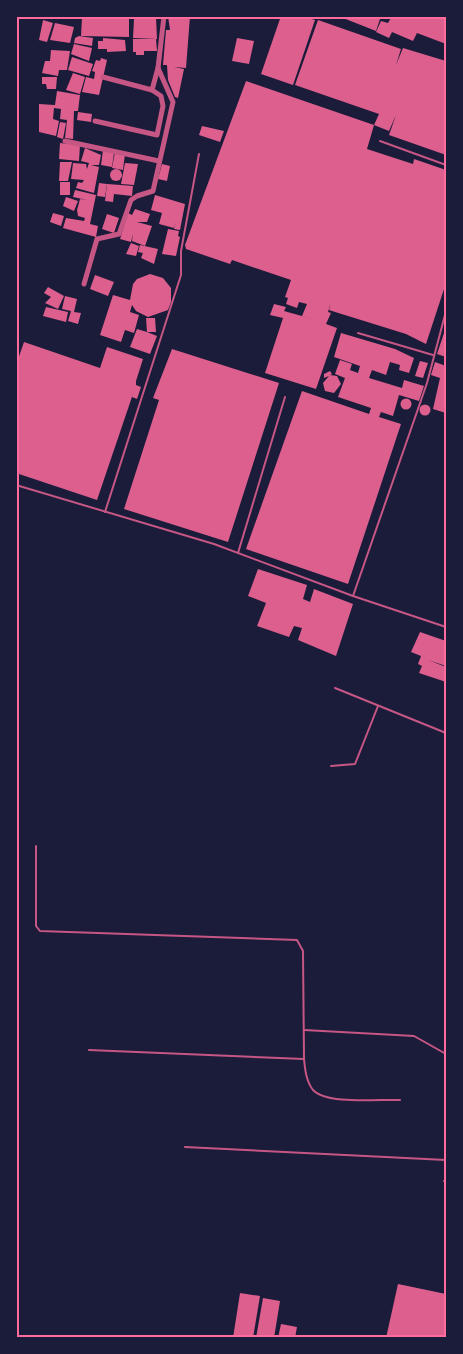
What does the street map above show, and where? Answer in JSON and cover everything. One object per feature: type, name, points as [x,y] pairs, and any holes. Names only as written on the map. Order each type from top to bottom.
[{"type":"street","points":[[152,90],[158,68],[164,16]]},
{"type":"street","points":[[84,284],[97,238],[119,234],[131,200],[136,196],[153,191],[173,102],[158,68]]},
{"type":"street","points":[[95,121],[157,135],[163,106],[161,96],[152,90],[103,77]]},
{"type":"street","points":[[65,141],[159,161]]},
{"type":"lane","points":[[380,141],[447,165]]},
{"type":"lane","points":[[105,512],[181,275],[181,251],[199,154]]},
{"type":"lane","points":[[353,596],[427,383],[447,311]]},
{"type":"lane","points":[[358,333],[433,355]]},
{"type":"lane","points":[[238,553],[285,397]]},
{"type":"lane","points":[[16,485],[238,553],[353,596],[447,627]]},
{"type":"lane","points":[[334,688],[447,733]]},
{"type":"lane","points":[[331,766],[355,764],[378,706]]},
{"type":"lane","points":[[36,846],[36,926],[40,930],[297,940],[303,951],[304,1059],[306,1076],[314,1090],[328,1099],[400,1100]]},
{"type":"lane","points":[[304,1030],[414,1036],[447,1054]]},
{"type":"lane","points":[[89,1050],[304,1059]]},
{"type":"lane","points":[[185,1147],[447,1160]]},
{"type":"building","points":[[168,16],[190,16],[186,68],[174,67],[184,69],[178,98],[175,97],[168,80],[167,65],[163,65],[166,30],[170,30]]},
{"type":"building","points":[[281,16],[303,16],[315,20],[293,85],[261,74]]},
{"type":"building","points":[[338,16],[381,16],[376,31]]},
{"type":"building","points":[[392,16],[446,16],[446,44],[417,33],[413,41],[392,32],[389,38],[376,32],[381,21],[388,23]]},
{"type":"building","points":[[129,17],[129,37],[81,36],[82,18]]},
{"type":"building","points":[[146,17],[156,17],[157,39],[133,38],[134,19],[146,19]]},
{"type":"building","points":[[43,20],[53,23],[47,42],[39,40]]},
{"type":"building","points":[[318,20],[401,49],[396,65],[403,48],[446,61],[446,155],[389,135],[396,115],[389,131],[374,125],[379,114],[295,85]]},
{"type":"building","points":[[55,23],[74,27],[70,43],[50,40]]},
{"type":"building","points":[[79,36],[93,38],[92,46],[74,43],[75,38]]},
{"type":"building","points":[[103,38],[125,40],[126,51],[107,52],[107,49],[98,49],[98,41],[103,41]]},
{"type":"building","points":[[237,38],[254,41],[249,64],[232,61]]},
{"type":"building","points":[[133,39],[156,39],[157,51],[144,51],[144,55],[136,55],[136,52],[133,52]]},
{"type":"building","points":[[74,44],[92,48],[89,61],[71,54]]},
{"type":"building","points":[[51,50],[70,51],[67,70],[59,70],[58,76],[42,73],[45,61],[50,61]]},
{"type":"building","points":[[72,57],[93,64],[89,76],[68,70]]},
{"type":"building","points":[[101,58],[107,60],[99,95],[82,92],[86,77],[94,79],[95,72],[92,71],[96,60],[100,61]]},
{"type":"building","points":[[73,73],[85,77],[80,94],[66,90]]},
{"type":"building","points":[[42,77],[57,77],[56,89],[47,89],[46,84],[42,84]]},
{"type":"building","points":[[246,81],[374,125],[367,149],[413,164],[414,159],[446,170],[446,283],[426,344],[406,334],[329,310],[331,302],[328,312],[331,313],[326,324],[337,328],[316,389],[265,373],[283,318],[270,315],[274,304],[286,307],[284,311],[323,322],[302,316],[307,304],[299,302],[297,308],[286,304],[288,298],[285,297],[291,280],[232,260],[230,264],[186,249],[185,245]]},
{"type":"building","points":[[57,91],[80,95],[78,111],[74,111],[73,139],[65,138],[67,120],[60,119],[61,109],[54,108],[53,119],[59,121],[56,136],[39,132],[39,104],[55,105]]},
{"type":"building","points":[[78,112],[92,114],[91,122],[77,120]]},
{"type":"building","points":[[60,122],[66,123],[63,139],[57,137]]},
{"type":"building","points":[[202,126],[224,131],[220,142],[199,135]]},
{"type":"building","points":[[60,143],[80,145],[79,161],[59,159]]},
{"type":"building","points":[[85,148],[101,155],[99,165],[91,165],[99,167],[94,193],[76,188],[78,182],[82,183],[84,180],[71,179],[73,163],[86,164],[87,169],[89,163],[81,161]]},
{"type":"building","points":[[103,150],[114,153],[112,167],[101,165]]},
{"type":"building","points":[[115,152],[125,154],[123,170],[112,168]]},
{"type":"building","points":[[60,162],[72,162],[68,181],[59,181]]},
{"type":"building","points":[[125,163],[138,164],[134,185],[121,184]]},
{"type":"building","points":[[162,164],[170,166],[167,181],[158,179]]},
{"type":"building","points":[[118,169],[122,175],[118,181],[114,181],[110,173]]},
{"type":"building","points":[[60,182],[70,182],[70,195],[60,195]]},
{"type":"building","points":[[99,183],[107,184],[105,197],[97,196]]},
{"type":"building","points":[[107,184],[133,186],[132,196],[114,194],[113,202],[105,201]]},
{"type":"building","points":[[75,190],[96,195],[90,224],[98,226],[96,237],[63,228],[66,218],[84,221],[85,218],[78,216],[77,210],[80,199],[87,200],[73,197]]},
{"type":"building","points":[[155,195],[185,204],[180,230],[174,229],[176,222],[174,228],[159,224],[162,213],[151,210]]},
{"type":"building","points":[[66,197],[78,201],[74,211],[63,206]]},
{"type":"building","points":[[135,209],[150,214],[147,222],[137,222],[152,226],[145,246],[132,241],[133,234],[131,242],[120,239],[128,213],[132,215]]},
{"type":"building","points":[[53,213],[64,216],[61,226],[50,222]]},
{"type":"building","points":[[107,214],[119,218],[114,233],[102,229]]},
{"type":"building","points":[[168,229],[179,231],[176,256],[162,254]]},
{"type":"building","points":[[131,243],[139,246],[136,256],[126,254]]},
{"type":"building","points":[[140,245],[158,249],[154,264],[141,258],[143,253],[138,252]]},
{"type":"building","points":[[150,274],[163,278],[171,288],[171,302],[168,310],[148,317],[136,311],[132,305],[130,312],[139,315],[134,333],[125,330],[121,342],[100,335],[113,295],[130,300],[133,284],[137,279]]},
{"type":"building","points":[[95,275],[114,282],[108,296],[90,289]]},
{"type":"building","points":[[48,287],[64,296],[58,309],[45,303],[51,297],[44,293]]},
{"type":"building","points":[[65,296],[77,299],[74,312],[81,313],[78,324],[68,321],[71,311],[62,309]]},
{"type":"building","points":[[46,307],[68,312],[66,322],[43,316]]},
{"type":"building","points":[[146,318],[155,318],[156,332],[147,332]]},
{"type":"building","points":[[446,327],[446,357],[437,354]]},
{"type":"building","points":[[137,329],[157,336],[150,354],[130,347]]},
{"type":"building","points":[[341,333],[395,349],[414,358],[409,373],[399,370],[400,365],[390,362],[386,375],[372,370],[369,378],[402,388],[404,380],[424,386],[419,401],[399,395],[393,416],[381,412],[379,417],[401,424],[348,584],[246,549],[302,391],[369,414],[371,408],[338,397],[345,378],[335,374],[340,360],[352,364],[350,370],[358,373],[360,366],[334,357]]},
{"type":"building","points":[[24,342],[100,368],[107,347],[143,359],[136,381],[136,385],[141,387],[137,399],[132,397],[135,388],[97,500],[16,473],[16,365]]},
{"type":"building","points":[[172,349],[279,383],[228,542],[124,509],[159,400],[153,398]]},
{"type":"building","points":[[420,361],[428,363],[423,378],[415,376]]},
{"type":"building","points":[[435,362],[446,366],[446,413],[433,409],[440,378],[431,375]]},
{"type":"building","points":[[330,371],[332,374],[330,375],[337,376],[341,384],[334,393],[325,391],[323,383],[329,376],[324,378],[324,374]]},
{"type":"building","points":[[406,399],[410,400],[410,408],[406,409],[402,408],[401,404],[402,400]]},
{"type":"building","points":[[425,405],[429,406],[429,414],[425,415],[421,414],[420,410],[421,406]]},
{"type":"building","points":[[258,569],[307,585],[303,599],[310,602],[314,589],[353,604],[336,656],[298,640],[302,628],[294,626],[289,637],[257,626],[266,603],[248,596]]},
{"type":"building","points":[[420,632],[446,641],[446,666],[428,660],[446,667],[446,682],[419,673],[422,666],[418,664],[421,656],[411,652]]},
{"type":"building","points":[[398,1284],[446,1294],[446,1338],[386,1338]]},
{"type":"building","points":[[240,1293],[260,1296],[253,1338],[233,1338]]},
{"type":"building","points":[[263,1298],[280,1301],[274,1338],[256,1338]]},
{"type":"building","points":[[281,1324],[297,1327],[295,1338],[278,1338]]}]
